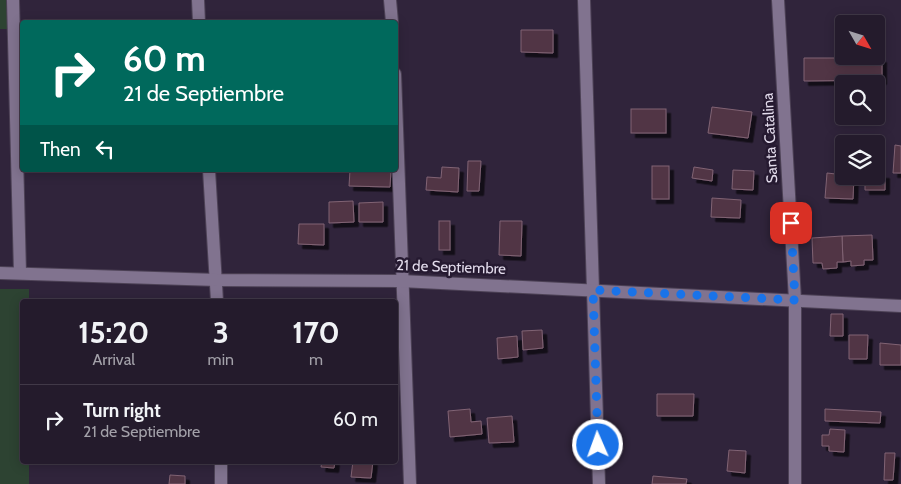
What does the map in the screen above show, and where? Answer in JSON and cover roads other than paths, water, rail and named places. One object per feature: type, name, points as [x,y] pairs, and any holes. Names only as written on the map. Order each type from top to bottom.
[{"type":"street","points":[[13,0],[20,273]]},
{"type":"street","points":[[198,0],[199,20]]},
{"type":"street","points":[[390,0],[392,20]]},
{"type":"street","points":[[584,0],[599,484]]},
{"type":"street","name":"Santa Catalina","points":[[778,0],[795,300],[795,484]]},
{"type":"street","points":[[398,163],[410,484]]},
{"type":"street","points":[[209,172],[217,299]]},
{"type":"street","name":"21 de Septiembre","points":[[0,273],[217,280],[402,281],[901,306]]},
{"type":"street","points":[[220,464],[221,484]]}]
